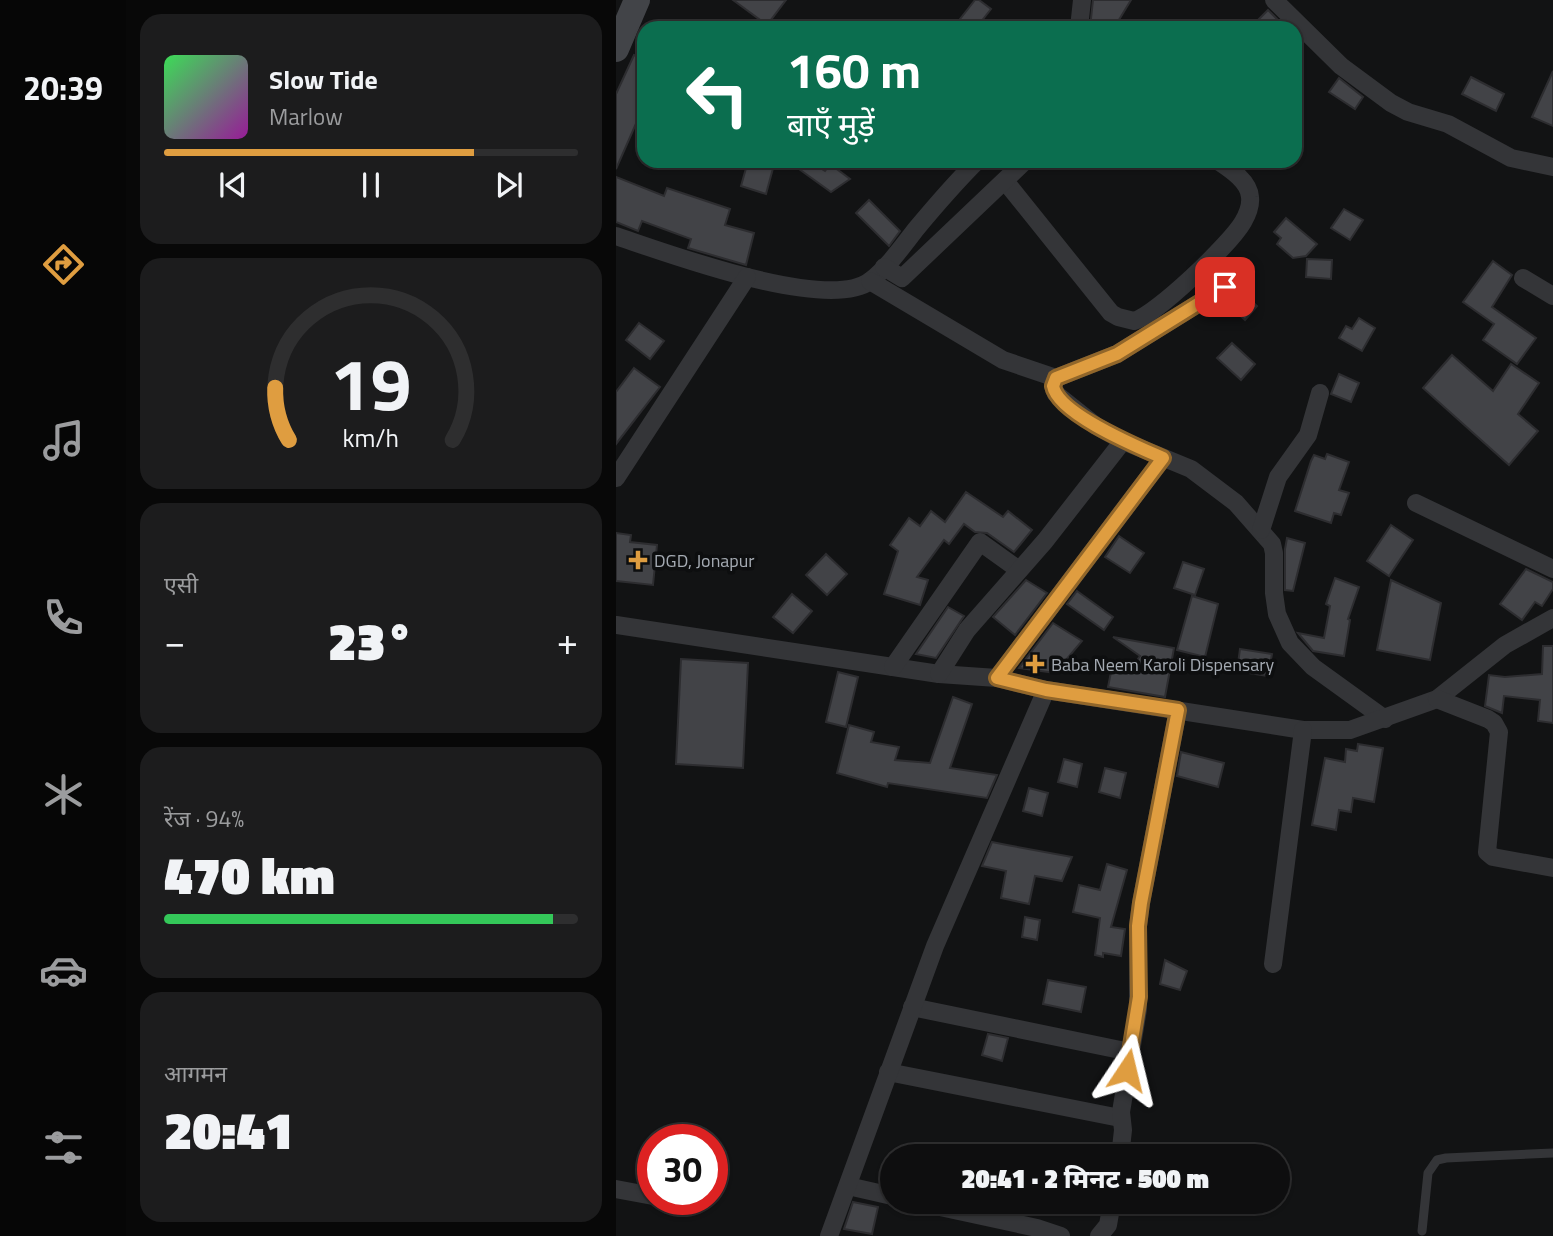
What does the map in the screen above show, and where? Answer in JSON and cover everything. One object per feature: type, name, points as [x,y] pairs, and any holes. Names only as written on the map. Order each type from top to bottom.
[{"type":"street","points":[[616,49],[636,0]]},
{"type":"street","points":[[1080,21],[1082,0]]},
{"type":"street","points":[[1274,0],[1295,21]]},
{"type":"street","points":[[1302,28],[1331,56],[1391,103],[1408,112],[1448,124],[1511,158],[1553,167]]},
{"type":"street","points":[[616,236],[747,277],[796,287],[855,287],[870,281],[884,267],[970,168]]},
{"type":"street","points":[[884,267],[902,278],[1018,168]]},
{"type":"street","points":[[1005,181],[1111,313],[1134,321],[1156,308],[1191,278],[1245,219],[1251,200],[1249,190],[1226,168]]},
{"type":"street","points":[[616,478],[747,277]]},
{"type":"street","points":[[1523,278],[1553,296]]},
{"type":"street","points":[[870,281],[1003,360],[1056,378],[1117,354],[1225,287]]},
{"type":"street","points":[[1056,378],[1053,386],[1056,394],[1087,420],[1123,441],[1191,470],[1236,503],[1272,544],[1277,614],[1290,643],[1313,667],[1385,719]]},
{"type":"street","points":[[1261,530],[1278,477],[1308,435],[1320,393]]},
{"type":"street","points":[[939,674],[967,630],[1045,541],[1123,441]]},
{"type":"street","points":[[997,678],[1163,458]]},
{"type":"street","points":[[1416,503],[1553,569]]},
{"type":"street","points":[[893,667],[980,542],[1019,570]]},
{"type":"street","points":[[616,625],[939,674],[997,678],[1046,690],[1303,730],[1350,730],[1437,699],[1505,645],[1553,618]]},
{"type":"street","points":[[829,1236],[952,905],[1046,690]]},
{"type":"street","points":[[1437,699],[1488,719],[1499,732],[1488,852],[1493,857],[1553,868]]},
{"type":"street","points":[[1121,1144],[1123,1130],[1120,1118],[1139,997],[1138,926],[1178,710]]},
{"type":"street","points":[[1273,964],[1303,730]]},
{"type":"street","points":[[912,1007],[1130,1052]]},
{"type":"street","points":[[888,1072],[1120,1118]]},
{"type":"street","points":[[848,1186],[880,1193]]},
{"type":"street","points":[[616,1189],[637,1193]]},
{"type":"street","points":[[972,1214],[1061,1236]]},
{"type":"street","points":[[1099,1236],[1108,1225],[1110,1214]]},
{"type":"lane","points":[[1422,1231],[1428,1173],[1437,1160],[1467,1156],[1553,1153]]},
{"type":"building","points":[[733,0],[786,0],[770,21],[762,21]]},
{"type":"building","points":[[975,0],[991,9],[982,21],[958,21]]},
{"type":"building","points":[[1093,0],[1131,0],[1118,21],[1091,21]]},
{"type":"building","points":[[1268,10],[1279,21],[1257,21]]},
{"type":"building","points":[[634,55],[637,56],[637,121],[616,169],[616,94]]},
{"type":"building","points":[[1553,71],[1553,126],[1532,117]]},
{"type":"building","points":[[1471,77],[1504,94],[1496,111],[1462,94]]},
{"type":"building","points":[[1339,78],[1363,97],[1355,109],[1329,92]]},
{"type":"building","points":[[746,168],[773,168],[766,194],[741,186]]},
{"type":"building","points":[[820,168],[825,171],[827,168],[835,168],[850,179],[831,192],[799,169]]},
{"type":"building","points":[[616,177],[664,196],[667,188],[730,209],[725,225],[754,233],[746,265],[688,248],[691,239],[642,221],[638,231],[616,222]]},
{"type":"building","points":[[869,200],[900,231],[889,246],[856,213]]},
{"type":"building","points":[[1344,209],[1363,220],[1350,240],[1331,228]]},
{"type":"building","points":[[1286,218],[1317,244],[1306,256],[1293,258],[1277,244],[1281,238],[1274,232]]},
{"type":"building","points":[[1307,259],[1332,260],[1331,279],[1306,277]]},
{"type":"building","points":[[1493,261],[1512,275],[1492,307],[1536,338],[1517,364],[1483,340],[1494,324],[1463,302]]},
{"type":"building","points":[[1245,295],[1257,306],[1245,320],[1232,308]]},
{"type":"building","points":[[1359,318],[1375,328],[1362,351],[1339,338],[1346,326],[1352,329]]},
{"type":"building","points":[[639,323],[664,341],[650,359],[626,340]]},
{"type":"building","points":[[1232,343],[1255,364],[1241,380],[1217,358]]},
{"type":"building","points":[[1452,355],[1493,391],[1511,364],[1539,383],[1518,414],[1538,431],[1509,465],[1423,388]]},
{"type":"building","points":[[634,368],[660,387],[616,444],[616,392]]},
{"type":"building","points":[[1339,374],[1359,383],[1351,402],[1331,394]]},
{"type":"building","points":[[1327,454],[1349,462],[1339,490],[1349,493],[1341,515],[1334,513],[1331,523],[1295,511],[1314,455],[1325,459]]},
{"type":"building","points":[[966,492],[1003,517],[1008,511],[1032,530],[1014,552],[987,533],[975,532],[964,524],[949,544],[944,540],[917,577],[928,580],[920,605],[884,594],[898,551],[890,545],[909,518],[920,526],[931,511],[945,522]]},
{"type":"building","points":[[1391,525],[1413,540],[1389,576],[1367,561]]},
{"type":"building","points":[[616,533],[631,535],[630,542],[657,545],[653,585],[616,581]]},
{"type":"building","points":[[1119,536],[1144,553],[1130,573],[1105,557]]},
{"type":"building","points":[[1287,538],[1305,543],[1293,591],[1285,590]]},
{"type":"building","points":[[826,554],[847,574],[827,595],[806,575]]},
{"type":"building","points":[[1183,562],[1204,569],[1195,595],[1174,588]]},
{"type":"building","points":[[1526,569],[1553,582],[1553,589],[1542,606],[1535,602],[1522,620],[1500,604]]},
{"type":"building","points":[[1335,578],[1359,587],[1348,619],[1344,656],[1313,651],[1298,633],[1324,638],[1330,606],[1326,604]]},
{"type":"building","points":[[1026,580],[1047,593],[1015,635],[993,617]]},
{"type":"building","points":[[1391,580],[1441,603],[1430,660],[1377,650]]},
{"type":"building","points":[[1077,591],[1113,617],[1104,630],[1067,604]]},
{"type":"building","points":[[792,594],[812,611],[793,633],[773,617]]},
{"type":"building","points":[[1192,596],[1218,604],[1205,657],[1177,650]]},
{"type":"building","points":[[948,607],[964,616],[936,658],[916,654]]},
{"type":"building","points":[[1053,623],[1082,641],[1055,673],[1019,668]]},
{"type":"building","points":[[1113,637],[1174,648],[1165,697],[1108,687],[1113,662],[1129,672],[1140,656]]},
{"type":"building","points":[[1543,646],[1553,646],[1553,723],[1538,721],[1540,700],[1504,696],[1502,713],[1485,706],[1489,675],[1505,677],[1542,674]]},
{"type":"building","points":[[1240,649],[1272,654],[1268,676],[1237,671]]},
{"type":"building","points":[[681,659],[748,663],[743,768],[676,764]]},
{"type":"building","points":[[838,672],[858,677],[846,727],[826,722]]},
{"type":"building","points":[[953,697],[972,704],[950,768],[997,775],[987,798],[888,783],[887,787],[837,773],[849,725],[874,732],[871,742],[899,747],[895,760],[930,763]]},
{"type":"building","points":[[1358,744],[1383,748],[1374,802],[1353,798],[1351,812],[1339,810],[1336,830],[1312,825],[1325,758],[1345,762],[1346,749],[1357,751]]},
{"type":"building","points":[[1181,752],[1224,763],[1218,787],[1177,776]]},
{"type":"building","points":[[1064,759],[1082,764],[1077,787],[1058,782]]},
{"type":"building","points":[[1105,768],[1126,773],[1120,798],[1099,792]]},
{"type":"building","points":[[1029,788],[1048,793],[1042,816],[1023,811]]},
{"type":"building","points":[[992,842],[1072,857],[1062,881],[1035,876],[1029,904],[1001,898],[1006,871],[982,866]]},
{"type":"building","points":[[1107,864],[1127,870],[1111,927],[1125,929],[1121,956],[1103,953],[1103,957],[1095,955],[1100,918],[1073,912],[1079,885],[1100,890]]},
{"type":"building","points":[[1025,917],[1040,920],[1037,940],[1022,937]]},
{"type":"building","points":[[1165,960],[1187,971],[1180,990],[1160,984]]},
{"type":"building","points":[[1048,980],[1086,987],[1081,1012],[1043,1004]]},
{"type":"building","points":[[988,1034],[1008,1038],[1002,1061],[982,1055]]},
{"type":"building","points":[[853,1202],[878,1207],[872,1234],[844,1229]]},
{"type":"place","name":"DGD, Jonapur","points":[[638,560]]},
{"type":"place","name":"Baba Neem Karoli Dispensary","points":[[1035,664]]},
{"type":"route","points":[[1127,1070],[1138,1009],[1138,926],[1141,903],[1178,710],[1046,690],[997,678],[1163,458],[1123,441],[1087,420],[1053,390],[1056,378],[1117,354],[1225,287]]}]
